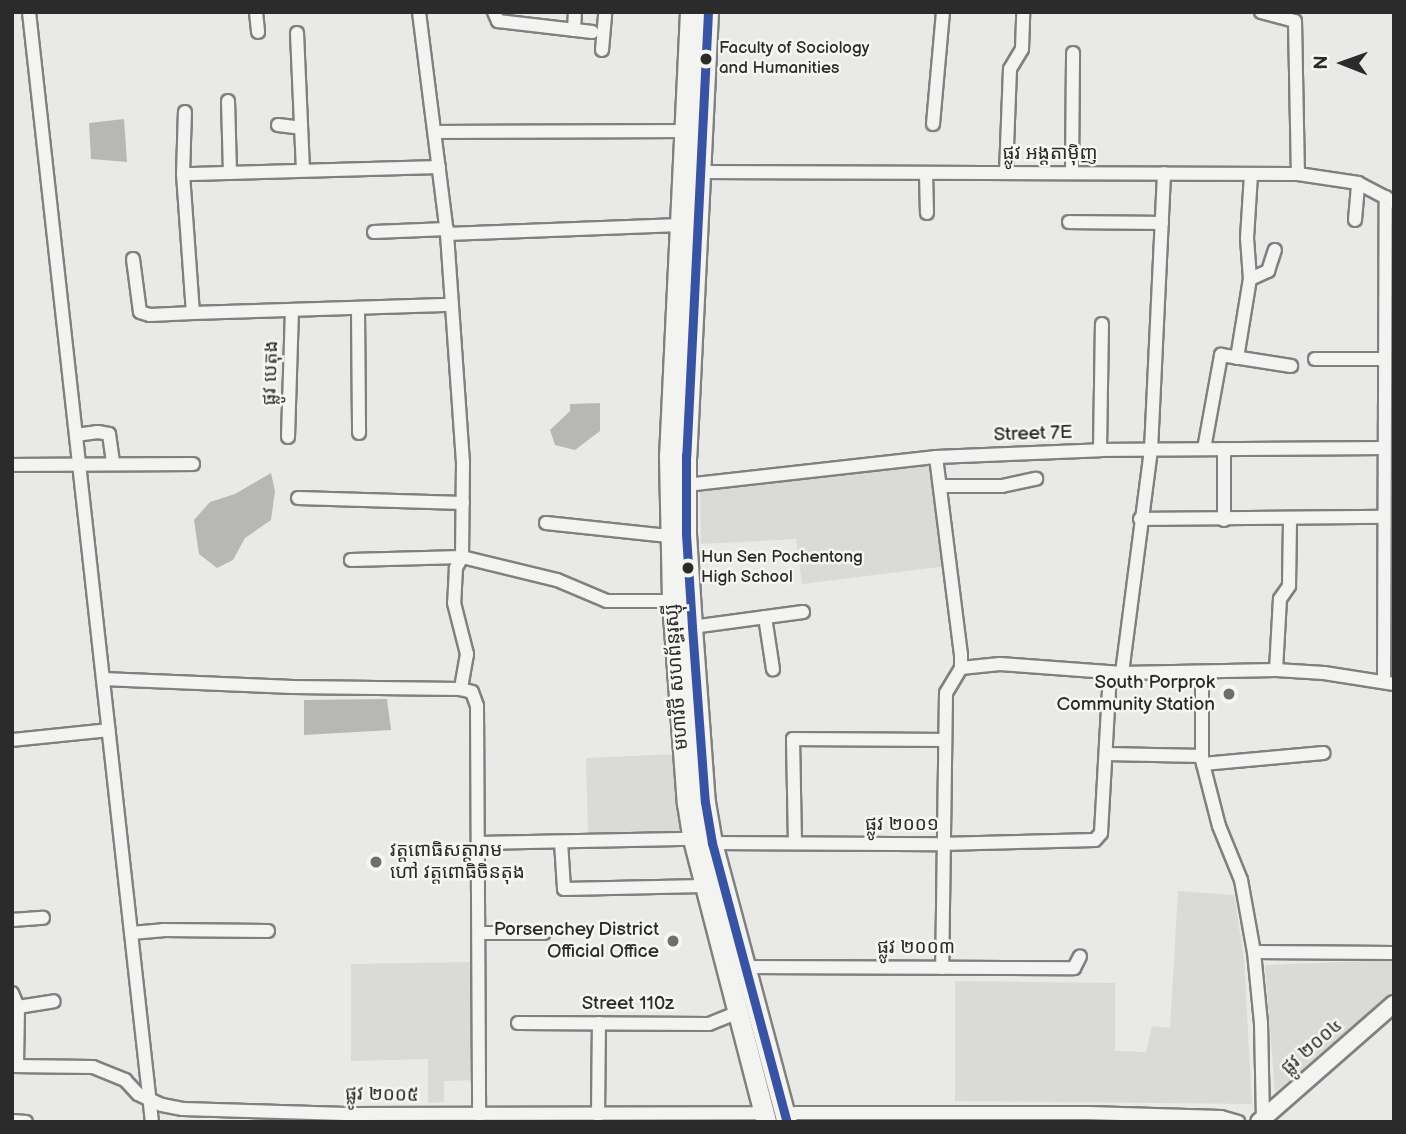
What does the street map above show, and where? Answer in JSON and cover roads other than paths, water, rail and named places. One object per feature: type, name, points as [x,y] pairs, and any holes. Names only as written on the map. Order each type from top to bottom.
[{"type":"highway","name":"មហាវិថី សហព័ន្ធរុស្ស៊ី","points":[[690,12],[680,225],[685,306],[686,485],[679,565],[672,601],[687,803],[703,841],[744,967],[786,1119]]},
{"type":"highway","name":"មហាវិថី សហព័ន្ធរុស្ស៊ី","points":[[708,12],[700,172],[685,306],[668,536],[679,565],[692,627],[705,802],[704,887],[764,1118]]},
{"type":"main road","name":"ផ្លូវ ២០០៤","points":[[1262,1120],[1394,1004]]},
{"type":"street","points":[[29,12],[152,1122]]},
{"type":"street","points":[[256,12],[258,32]]},
{"type":"street","points":[[419,12],[447,231],[463,461],[462,557],[456,568],[454,603],[467,654],[461,689]]},
{"type":"street","points":[[494,12],[498,21],[592,32]]},
{"type":"street","points":[[573,30],[575,12]]},
{"type":"street","points":[[602,50],[605,12]]},
{"type":"street","points":[[933,124],[943,12]]},
{"type":"street","points":[[1006,173],[1010,69],[1022,49],[1023,12]]},
{"type":"street","points":[[1261,12],[1295,21],[1298,174]]},
{"type":"street","points":[[297,33],[303,170]]},
{"type":"street","points":[[1072,173],[1073,53]]},
{"type":"street","points":[[228,101],[230,173]]},
{"type":"street","points":[[186,112],[183,174],[193,313]]},
{"type":"street","points":[[278,125],[301,128]]},
{"type":"street","points":[[435,132],[684,131]]},
{"type":"street","points":[[183,174],[439,167]]},
{"type":"street","name":"ផ្លូវ អង្តតាម៉ិញ","points":[[700,172],[1298,174],[1358,183],[1390,200]]},
{"type":"street","points":[[926,173],[927,213]]},
{"type":"street","points":[[1164,173],[1150,450],[1106,754],[1202,760],[1323,753]]},
{"type":"street","points":[[1237,358],[1250,279],[1247,238],[1251,174]]},
{"type":"street","points":[[1355,220],[1358,183]]},
{"type":"street","points":[[961,668],[973,664],[1024,664],[1116,673],[1276,670],[1389,683],[1382,517],[1390,200]]},
{"type":"street","points":[[1069,222],[1161,223]]},
{"type":"street","points":[[374,232],[680,225]]},
{"type":"street","points":[[1250,279],[1268,271],[1275,250]]},
{"type":"street","points":[[133,259],[140,312],[150,315],[452,305]]},
{"type":"street","points":[[358,310],[359,433]]},
{"type":"street","name":"ផ្លូវ បេតុង","points":[[288,437],[292,311]]},
{"type":"street","points":[[1100,450],[1102,324]]},
{"type":"street","points":[[1204,449],[1221,355],[1291,366]]},
{"type":"street","points":[[1315,359],[1384,359]]},
{"type":"street","points":[[76,435],[98,432],[109,434],[113,464]]},
{"type":"street","name":"Street 7E","points":[[686,485],[936,457],[1100,450],[1383,448]]},
{"type":"street","points":[[1224,449],[1224,520]]},
{"type":"street","points":[[936,457],[961,668],[946,692],[941,844],[942,968]]},
{"type":"street","points":[[12,466],[193,464]]},
{"type":"street","points":[[940,486],[1002,485],[1037,479]]},
{"type":"street","points":[[298,498],[463,503]]},
{"type":"street","points":[[1140,519],[1382,517]]},
{"type":"street","points":[[1276,670],[1280,599],[1289,586],[1290,519]]},
{"type":"street","points":[[546,523],[668,536]]},
{"type":"street","points":[[351,560],[462,557],[556,580],[607,601],[672,601]]},
{"type":"street","points":[[692,627],[803,612]]},
{"type":"street","points":[[765,617],[773,669]]},
{"type":"street","points":[[1202,673],[1202,760],[1219,827],[1241,880],[1254,952],[1261,1023],[1262,1120]]},
{"type":"street","points":[[103,679],[293,687],[461,689],[472,692],[477,706],[479,1115]]},
{"type":"street","points":[[12,740],[108,730]]},
{"type":"street","points":[[795,844],[793,739],[944,740]]},
{"type":"street","name":"ផ្លូវ ២០០១","points":[[478,843],[703,841],[941,844],[1091,841],[1101,833],[1106,754]]},
{"type":"street","points":[[561,842],[564,889],[704,887]]},
{"type":"street","points":[[12,920],[43,918]]},
{"type":"street","points":[[131,933],[163,930],[268,931]]},
{"type":"street","points":[[479,933],[544,933]]},
{"type":"street","points":[[1254,952],[1394,953]]},
{"type":"street","name":"ផ្លូវ ២០០៣","points":[[744,967],[1074,968],[1080,956]]},
{"type":"street","points":[[12,993],[18,1007],[15,1066]]},
{"type":"street","points":[[18,1007],[54,1001]]},
{"type":"street","name":"Street 110z","points":[[518,1023],[709,1024],[736,1013]]},
{"type":"street","points":[[598,1115],[599,1023]]},
{"type":"street","name":"ផ្លូវ ២០០៥","points":[[15,1066],[93,1067],[124,1080],[138,1094],[183,1109],[346,1118],[479,1115],[495,1118],[598,1115],[764,1118]]},
{"type":"street","points":[[786,1119],[810,1113],[1088,1118],[1221,1117],[1238,1122]]},
{"type":"street","points":[[12,1121],[26,1122]]},
{"type":"place","name":"Faculty of Sociology and Humanities","points":[[706,59]]},
{"type":"place","name":"Hun Sen Pochentong High School","points":[[688,568]]},
{"type":"place","name":"South Porprok Community Station","points":[[1229,694]]},
{"type":"place","name":"វត្តពោធិសត្តារាម ហៅ វត្តពោធិចិនតុង","points":[[376,862]]},
{"type":"place","name":"Porsenchey District Official Office","points":[[673,941]]}]
